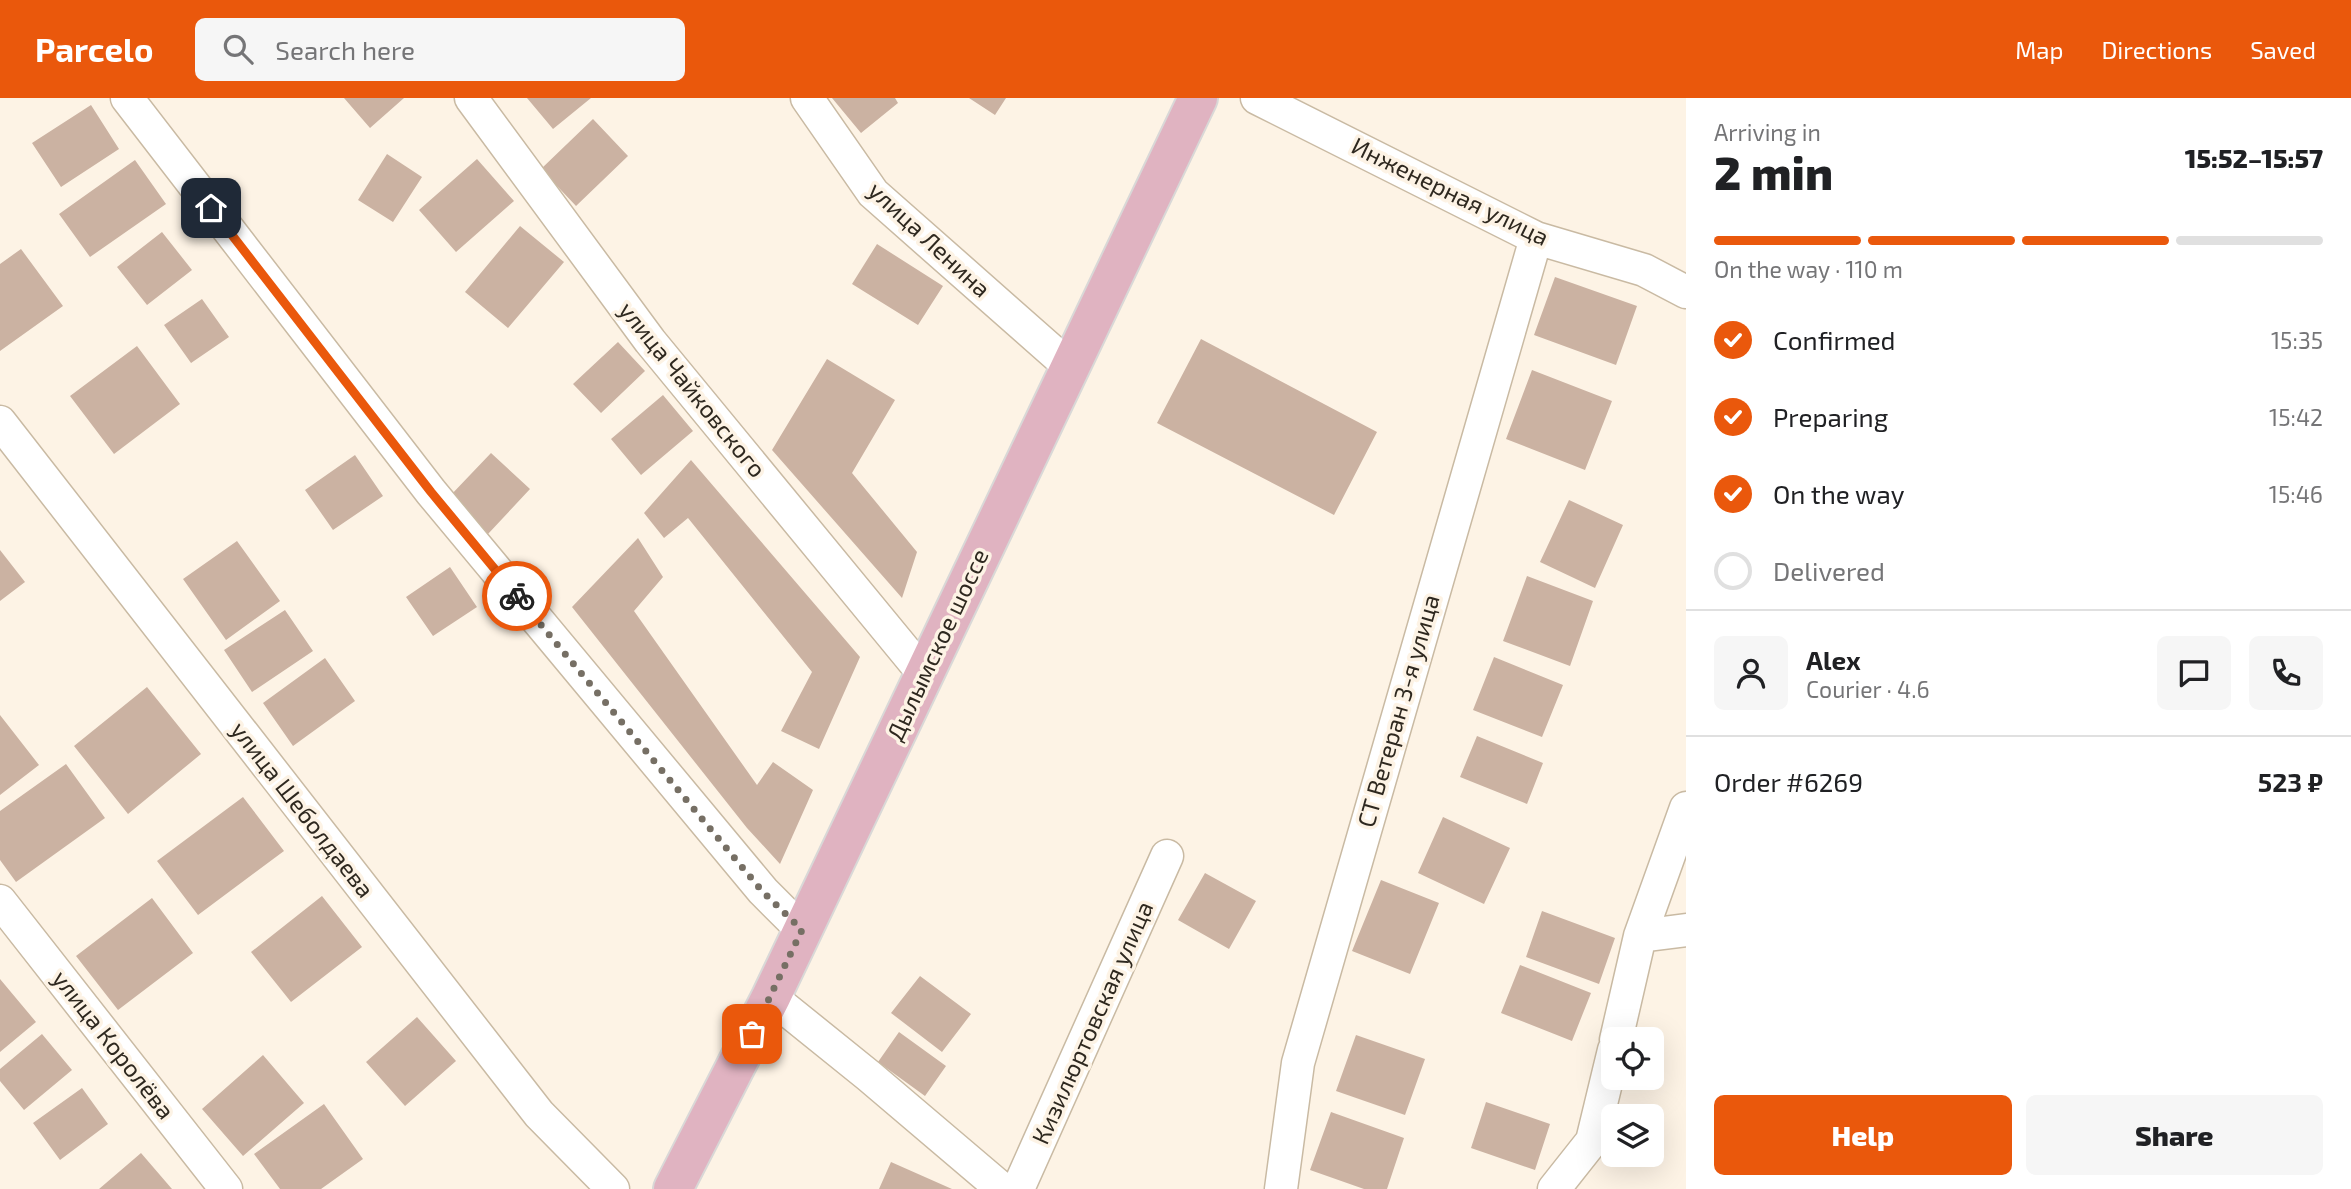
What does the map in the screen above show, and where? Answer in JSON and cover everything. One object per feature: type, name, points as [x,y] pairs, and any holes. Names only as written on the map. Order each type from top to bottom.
[{"type":"main road","name":"Дылымское шоссе","points":[[673,1189],[771,997],[1069,366],[1199,98]]},
{"type":"street","points":[[127,98],[431,492],[762,891],[802,930]]},
{"type":"street","name":"улица Чайковского","points":[[471,98],[650,341],[924,674]]},
{"type":"street","name":"улица Ленина","points":[[807,98],[873,193],[1069,366]]},
{"type":"street","name":"Инженерная улица","points":[[1257,98],[1536,238],[1644,270],[1686,292]]},
{"type":"street","name":"СТ Ветеран 3-я улица","points":[[1281,1189],[1298,1063],[1536,238]]},
{"type":"street","name":"улица Шеболдаева","points":[[0,422],[539,1114],[613,1189]]},
{"type":"street","points":[[1619,1027],[1640,936],[1686,808]]},
{"type":"street","name":"Кизилюртовская улица","points":[[1018,1189],[1167,856]]},
{"type":"street","name":"улица Королёва","points":[[0,901],[226,1189]]},
{"type":"street","points":[[1640,936],[1686,930]]},
{"type":"street","points":[[771,997],[1002,1189]]},
{"type":"street","points":[[1554,1189],[1592,1141],[1604,1090]]},
{"type":"building","points":[[344,98],[404,98],[370,128]]},
{"type":"building","points":[[527,98],[591,98],[553,129]]},
{"type":"building","points":[[832,98],[895,98],[898,103],[861,133]]},
{"type":"building","points":[[969,98],[1006,98],[995,115]]},
{"type":"building","points":[[91,105],[119,149],[61,187],[32,143]]},
{"type":"building","points":[[593,119],[628,156],[576,206],[541,169]]},
{"type":"building","points":[[387,154],[422,177],[393,222],[358,200]]},
{"type":"building","points":[[477,159],[514,201],[456,252],[419,210]]},
{"type":"building","points":[[135,160],[166,204],[90,257],[59,214]]},
{"type":"building","points":[[520,226],[564,262],[508,328],[465,292]]},
{"type":"building","points":[[162,232],[192,270],[147,305],[117,267]]},
{"type":"building","points":[[877,244],[943,286],[918,325],[852,284]]},
{"type":"building","points":[[21,249],[63,306],[0,351],[0,264]]},
{"type":"building","points":[[1555,277],[1637,306],[1616,365],[1534,335]]},
{"type":"building","points":[[202,299],[229,337],[191,363],[164,325]]},
{"type":"building","points":[[1201,339],[1377,432],[1334,515],[1157,423]]},
{"type":"building","points":[[618,342],[645,371],[601,413],[573,384]]},
{"type":"building","points":[[137,346],[180,404],[114,454],[70,396]]},
{"type":"building","points":[[827,359],[895,400],[852,473],[917,552],[902,598],[772,450]]},
{"type":"building","points":[[1532,370],[1612,401],[1585,470],[1506,439]]},
{"type":"building","points":[[663,395],[693,431],[641,475],[611,439]]},
{"type":"building","points":[[491,453],[530,489],[488,534],[449,497]]},
{"type":"building","points":[[355,455],[383,496],[333,530],[305,490]]},
{"type":"building","points":[[691,460],[860,657],[819,749],[781,731],[812,672],[688,518],[664,538],[644,513]]},
{"type":"building","points":[[1569,500],[1623,525],[1595,588],[1540,562]]},
{"type":"building","points":[[638,538],[663,577],[634,611],[757,785],[773,762],[813,790],[780,864],[747,828],[572,607]]},
{"type":"building","points":[[237,541],[280,601],[226,640],[183,579]]},
{"type":"building","points":[[0,550],[25,582],[0,601]]},
{"type":"building","points":[[450,567],[477,607],[433,636],[406,597]]},
{"type":"building","points":[[1527,576],[1593,601],[1570,666],[1503,641]]},
{"type":"building","points":[[285,610],[313,651],[252,692],[224,650]]},
{"type":"building","points":[[1494,657],[1563,685],[1542,737],[1473,710]]},
{"type":"building","points":[[325,658],[355,701],[293,746],[263,703]]},
{"type":"building","points":[[147,687],[201,754],[128,814],[74,746]]},
{"type":"building","points":[[0,715],[39,765],[0,795]]},
{"type":"building","points":[[1477,736],[1543,763],[1527,804],[1460,777]]},
{"type":"building","points":[[66,764],[105,818],[16,882],[0,860],[0,811]]},
{"type":"building","points":[[243,797],[284,851],[198,915],[157,861]]},
{"type":"building","points":[[1443,817],[1510,848],[1484,904],[1418,873]]},
{"type":"building","points":[[1205,873],[1256,901],[1229,949],[1178,920]]},
{"type":"building","points":[[1381,880],[1439,903],[1410,974],[1352,951]]},
{"type":"building","points":[[322,896],[362,947],[291,1002],[251,952]]},
{"type":"building","points":[[152,898],[193,953],[118,1010],[76,956]]},
{"type":"building","points":[[1542,911],[1615,938],[1599,984],[1526,957]]},
{"type":"building","points":[[1520,965],[1591,993],[1572,1041],[1501,1013]]},
{"type":"building","points":[[920,976],[971,1014],[942,1052],[891,1013]]},
{"type":"building","points":[[0,979],[36,1022],[0,1052]]},
{"type":"building","points":[[417,1017],[456,1061],[405,1106],[366,1062]]},
{"type":"building","points":[[899,1032],[946,1066],[925,1096],[878,1062]]},
{"type":"building","points":[[42,1034],[72,1070],[24,1110],[0,1081],[0,1069]]},
{"type":"building","points":[[1356,1035],[1425,1059],[1405,1115],[1336,1091]]},
{"type":"building","points":[[263,1055],[304,1103],[243,1156],[202,1109]]},
{"type":"building","points":[[82,1088],[108,1124],[60,1160],[33,1123]]},
{"type":"building","points":[[1486,1102],[1550,1124],[1535,1170],[1471,1148]]},
{"type":"building","points":[[324,1104],[363,1159],[321,1189],[280,1189],[254,1154]]},
{"type":"building","points":[[1331,1112],[1404,1138],[1387,1189],[1364,1189],[1310,1170]]},
{"type":"building","points":[[141,1153],[172,1189],[99,1189]]},
{"type":"building","points":[[891,1162],[952,1189],[879,1189]]},
{"type":"way so far","points":[[517,596],[762,891],[802,930],[752,1034]]},
{"type":"route","points":[[211,208],[431,492],[517,596]]}]
